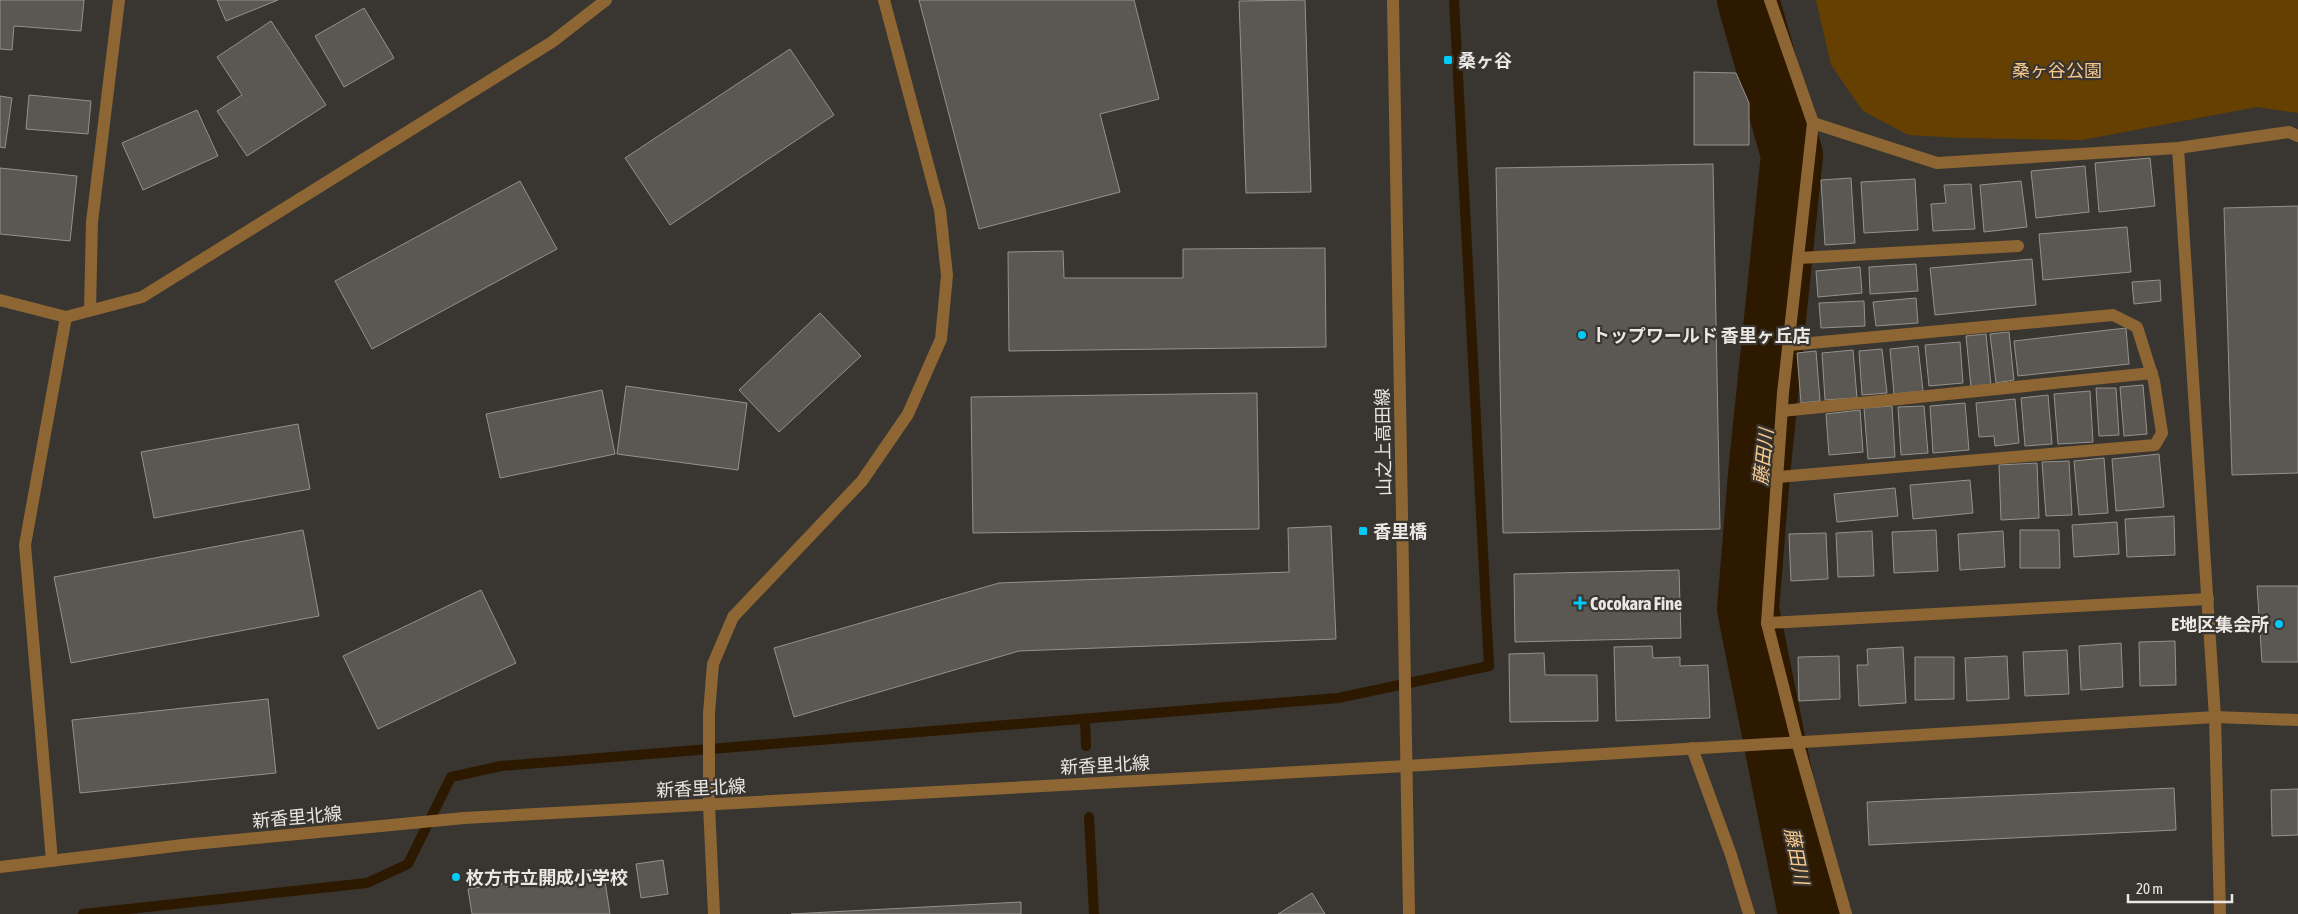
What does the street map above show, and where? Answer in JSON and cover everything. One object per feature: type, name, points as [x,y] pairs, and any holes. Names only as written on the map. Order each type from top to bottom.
[{"type":"street","points":[[90,310],[92,222],[119,0]]},
{"type":"street","points":[[0,300],[66,317],[142,297],[552,42],[606,0]]},
{"type":"street","points":[[714,914],[709,805],[709,730],[713,664],[732,618],[862,481],[908,414],[941,339],[947,275],[940,210],[884,0]]},
{"type":"street","name":"山之上高田線","points":[[1393,0],[1409,914]]},
{"type":"street","points":[[1770,0],[1813,123],[1782,412],[1767,623],[1797,741],[1846,914]]},
{"type":"street","points":[[1813,123],[1937,163],[2178,148],[2289,132],[2298,136]]},
{"type":"street","points":[[2178,148],[2215,717],[2220,914]]},
{"type":"street","points":[[1799,258],[2018,246]]},
{"type":"street","points":[[1777,477],[2155,445],[2162,433],[2152,373],[2137,327],[2113,314],[1789,345]]},
{"type":"street","points":[[52,861],[25,545],[66,317]]},
{"type":"street","points":[[1782,412],[2152,373]]},
{"type":"street","points":[[1767,623],[2208,599]]},
{"type":"street","name":"新香里北線","points":[[0,867],[183,845],[451,819],[1406,766],[2215,717],[2298,720]]},
{"type":"street","points":[[1692,748],[1731,855],[1749,914]]},
{"type":"green space","name":"桑ヶ谷公園","points":[[1816,0],[2298,0],[2298,113],[2257,107],[2082,140],[1960,138],[1908,135],[1863,111],[1831,65]]},
{"type":"building","points":[[0,0],[84,0],[81,31],[14,26],[12,50],[0,49]]},
{"type":"building","points":[[217,0],[278,0],[226,21]]},
{"type":"building","points":[[919,0],[1134,0],[1159,99],[1100,114],[1120,192],[979,229]]},
{"type":"building","points":[[1305,0],[1311,192],[1246,193],[1239,1]]},
{"type":"building","points":[[364,8],[394,58],[344,87],[315,36]]},
{"type":"building","points":[[271,21],[326,105],[247,156],[217,111],[242,95],[217,57]]},
{"type":"building","points":[[790,49],[834,115],[670,225],[625,158]]},
{"type":"building","points":[[1694,72],[1736,73],[1749,103],[1749,145],[1694,145]]},
{"type":"building","points":[[29,95],[91,101],[88,134],[26,129]]},
{"type":"building","points":[[0,96],[12,98],[5,148],[0,147]]},
{"type":"building","points":[[197,110],[218,156],[143,190],[122,143]]},
{"type":"building","points":[[2150,158],[2155,206],[2099,212],[2095,163]]},
{"type":"building","points":[[1713,164],[1720,529],[1503,533],[1496,168]]},
{"type":"building","points":[[2085,166],[2089,212],[2036,218],[2031,171]]},
{"type":"building","points":[[0,168],[77,176],[70,241],[0,234]]},
{"type":"building","points":[[1851,178],[1855,243],[1825,245],[1821,180]]},
{"type":"building","points":[[1915,179],[1918,230],[1864,233],[1861,182]]},
{"type":"building","points":[[520,181],[557,249],[372,349],[335,281]]},
{"type":"building","points":[[2021,181],[2027,227],[1984,232],[1980,185]]},
{"type":"building","points":[[1971,184],[1975,229],[1933,231],[1931,204],[1946,203],[1944,185]]},
{"type":"building","points":[[2298,206],[2298,473],[2232,475],[2224,208]]},
{"type":"building","points":[[2127,227],[2131,272],[2043,280],[2039,234]]},
{"type":"building","points":[[1325,248],[1326,347],[1009,351],[1008,252],[1063,251],[1064,278],[1183,278],[1183,249]]},
{"type":"building","points":[[2032,259],[2036,305],[1935,315],[1930,268]]},
{"type":"building","points":[[1916,264],[1918,291],[1870,294],[1869,267]]},
{"type":"building","points":[[1860,267],[1862,293],[1818,297],[1816,271]]},
{"type":"building","points":[[2160,280],[2161,301],[2134,304],[2132,282]]},
{"type":"building","points":[[1916,298],[1918,323],[1876,326],[1873,302]]},
{"type":"building","points":[[1864,301],[1865,326],[1821,328],[1819,303]]},
{"type":"building","points":[[820,313],[861,356],[779,432],[739,390]]},
{"type":"building","points":[[2126,328],[2129,364],[2018,376],[2014,341]]},
{"type":"building","points":[[2009,332],[2014,380],[1996,383],[1990,334]]},
{"type":"building","points":[[1986,334],[1991,386],[1971,387],[1966,336]]},
{"type":"building","points":[[1960,342],[1963,383],[1929,386],[1925,345]]},
{"type":"building","points":[[1918,346],[1923,391],[1894,394],[1890,349]]},
{"type":"building","points":[[1882,349],[1887,393],[1862,395],[1859,351]]},
{"type":"building","points":[[1853,350],[1857,398],[1825,400],[1822,353]]},
{"type":"building","points":[[1816,351],[1820,401],[1801,403],[1797,353]]},
{"type":"building","points":[[2143,385],[2147,434],[2124,436],[2120,387]]},
{"type":"building","points":[[626,386],[747,403],[738,470],[617,454]]},
{"type":"building","points":[[2096,388],[2116,388],[2119,435],[2099,436]]},
{"type":"building","points":[[602,390],[615,454],[500,478],[486,414]]},
{"type":"building","points":[[2090,391],[2093,442],[2058,444],[2054,394]]},
{"type":"building","points":[[1257,393],[1259,529],[973,533],[971,397]]},
{"type":"building","points":[[2048,395],[2052,444],[2025,446],[2021,398]]},
{"type":"building","points":[[2015,399],[2019,443],[1995,446],[1994,436],[1979,437],[1976,403]]},
{"type":"building","points":[[1965,403],[1969,450],[1933,453],[1930,406]]},
{"type":"building","points":[[1892,406],[1895,457],[1868,459],[1864,408]]},
{"type":"building","points":[[1924,406],[1928,453],[1901,455],[1898,407]]},
{"type":"building","points":[[1860,410],[1863,452],[1829,455],[1826,414]]},
{"type":"building","points":[[298,424],[310,489],[154,518],[141,452]]},
{"type":"building","points":[[2159,454],[2164,507],[2116,511],[2112,459]]},
{"type":"building","points":[[2104,458],[2108,513],[2079,515],[2074,461]]},
{"type":"building","points":[[2069,461],[2072,515],[2046,516],[2042,462]]},
{"type":"building","points":[[2037,463],[2039,518],[2001,520],[1999,465]]},
{"type":"building","points":[[1970,480],[1973,513],[1913,519],[1910,485]]},
{"type":"building","points":[[1895,488],[1898,516],[1837,522],[1834,494]]},
{"type":"building","points":[[2174,516],[2175,555],[2127,557],[2125,519]]},
{"type":"building","points":[[2117,522],[2119,554],[2074,557],[2072,525]]},
{"type":"building","points":[[1331,526],[1336,639],[1019,651],[794,717],[774,648],[999,583],[1289,572],[1288,528]]},
{"type":"building","points":[[303,530],[319,616],[71,663],[54,577]]},
{"type":"building","points":[[1936,530],[1938,571],[1894,573],[1892,532]]},
{"type":"building","points":[[2020,530],[2059,530],[2060,568],[2020,568]]},
{"type":"building","points":[[1872,531],[1874,576],[1838,577],[1836,533]]},
{"type":"building","points":[[2003,531],[2005,567],[1960,570],[1958,534]]},
{"type":"building","points":[[1826,533],[1828,579],[1791,581],[1789,534]]},
{"type":"building","points":[[1679,570],[1681,638],[1515,642],[1514,574]]},
{"type":"building","name":"E地区集会所","points":[[2257,586],[2298,586],[2298,662],[2262,662]]},
{"type":"building","points":[[481,590],[516,663],[378,729],[343,656]]},
{"type":"building","points":[[2175,641],[2176,685],[2140,686],[2139,642]]},
{"type":"building","points":[[2121,643],[2123,687],[2081,690],[2079,646]]},
{"type":"building","points":[[1652,646],[1653,658],[1680,657],[1680,666],[1708,665],[1710,718],[1616,721],[1614,647]]},
{"type":"building","points":[[1903,647],[1906,703],[1859,706],[1857,665],[1868,665],[1867,649]]},
{"type":"building","points":[[2067,650],[2069,694],[2025,696],[2023,652]]},
{"type":"building","points":[[1544,653],[1545,675],[1597,675],[1598,721],[1510,722],[1509,654]]},
{"type":"building","points":[[1839,656],[1840,699],[1799,701],[1798,657]]},
{"type":"building","points":[[2007,656],[2009,699],[1967,701],[1965,658]]},
{"type":"building","points":[[1915,657],[1954,657],[1954,699],[1915,700]]},
{"type":"building","points":[[268,699],[276,773],[80,793],[72,720]]},
{"type":"building","points":[[2174,788],[2176,830],[1869,845],[1867,802]]},
{"type":"building","points":[[2298,789],[2298,835],[2272,836],[2271,790]]},
{"type":"building","points":[[663,860],[668,894],[641,898],[636,864]]},
{"type":"building","points":[[603,868],[610,914],[472,914],[468,889]]},
{"type":"building","points":[[1312,893],[1325,914],[1278,914]]},
{"type":"building","points":[[1021,902],[1021,914],[791,914]]},
{"type":"waterway","points":[[83,914],[367,883],[408,864],[451,777],[501,766],[1338,698],[1489,666],[1454,0]]},
{"type":"waterway","name":"藤田川","points":[[1748,0],[1792,155],[1759,474],[1748,609],[1809,914]]},
{"type":"waterway","points":[[1085,719],[1086,746]]},
{"type":"waterway","points":[[1089,817],[1094,914]]},
{"type":"place","name":"桑ヶ谷","points":[[1448,60]]},
{"type":"place","name":"トップワールド 香里ヶ丘店","points":[[1582,335]]},
{"type":"place","name":"香里橋","points":[[1363,531]]},
{"type":"place","name":"Cocokara Fine","points":[[1580,603]]},
{"type":"place","name":"E地区集会所","points":[[2279,624]]},
{"type":"place","name":"枚方市立開成小学校","points":[[456,877]]}]
